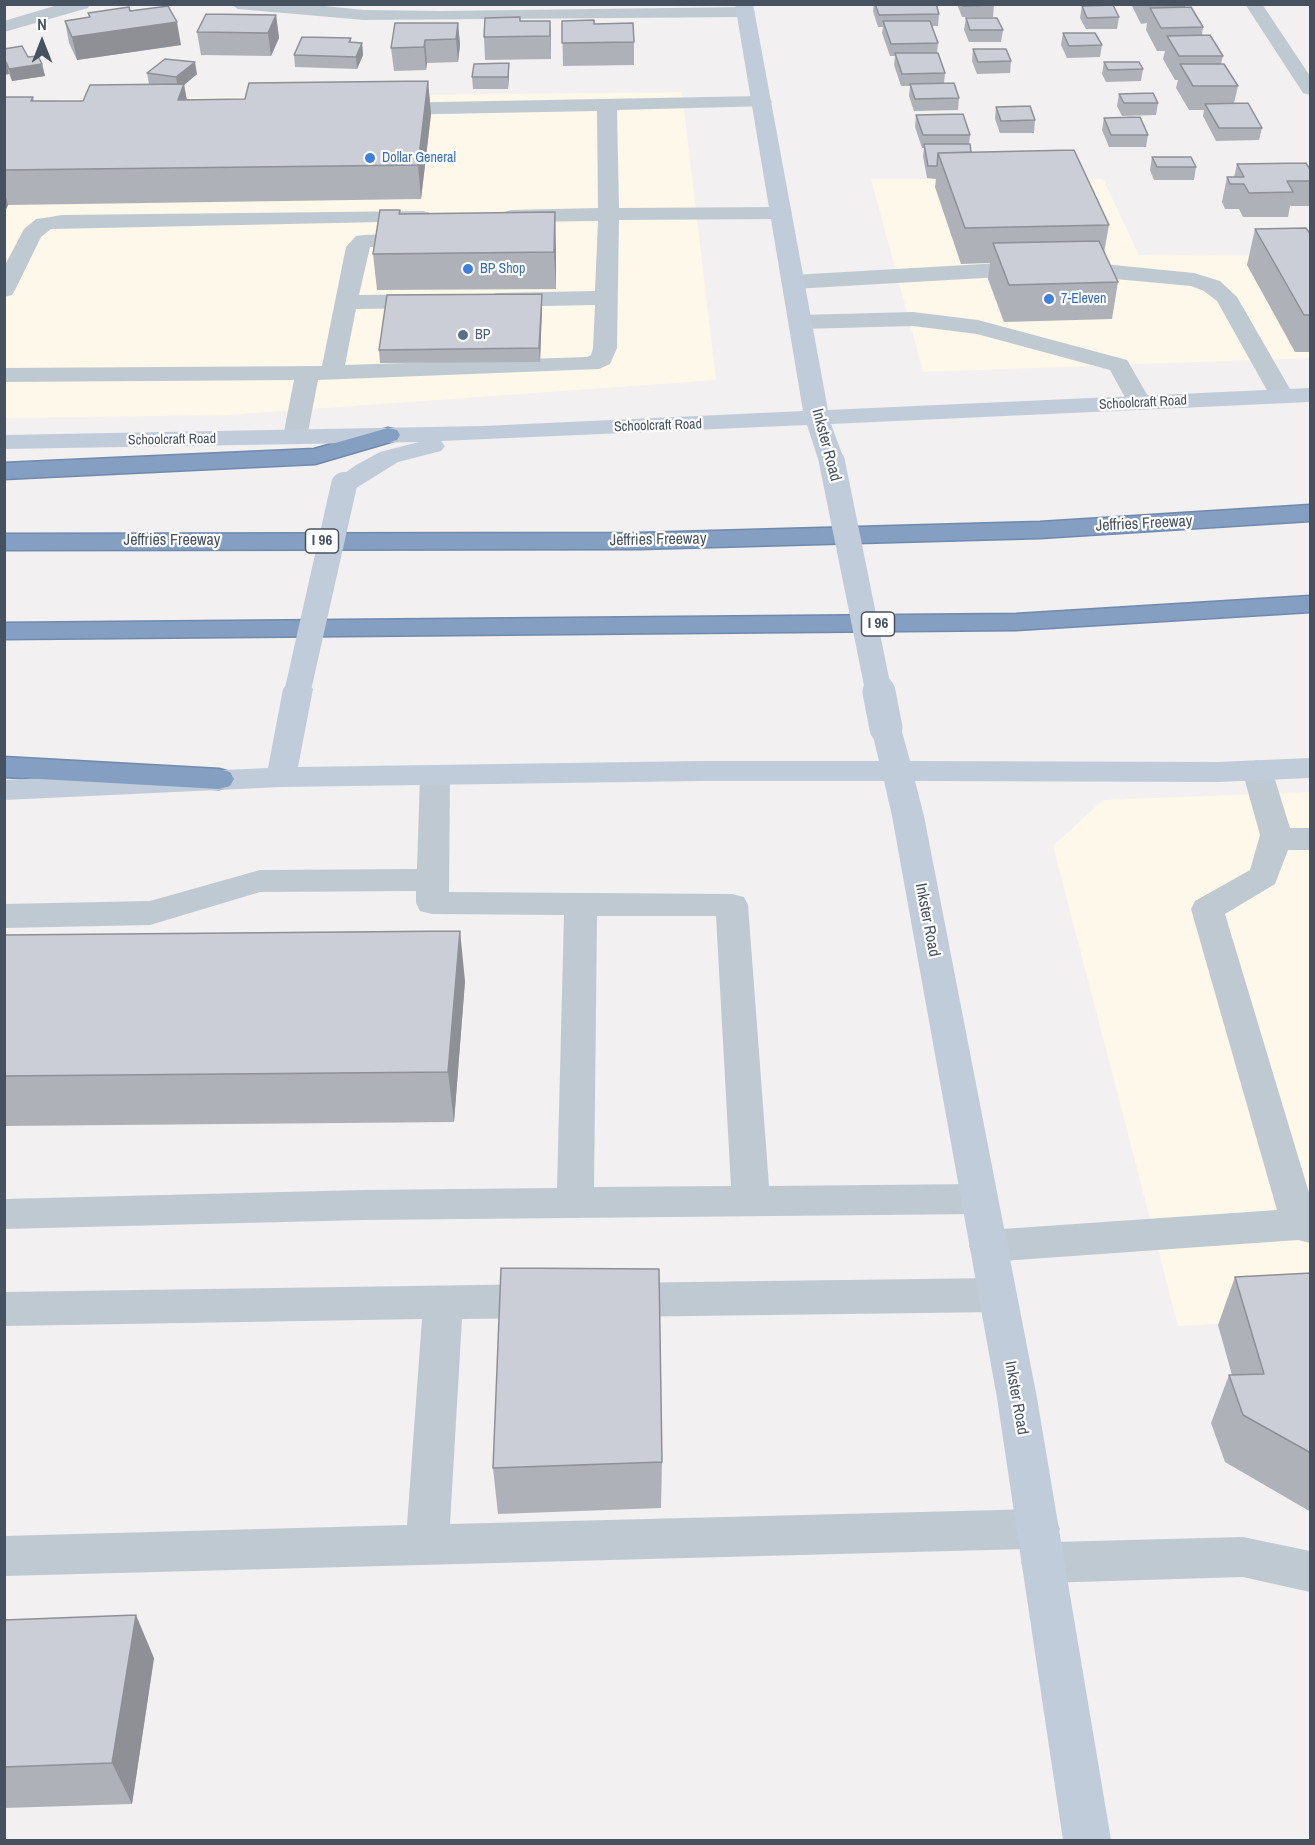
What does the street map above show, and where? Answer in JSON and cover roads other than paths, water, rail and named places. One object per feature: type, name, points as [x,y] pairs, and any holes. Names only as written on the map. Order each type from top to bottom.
[{"type":"highway","points":[[4,471],[315,456],[388,435]]},
{"type":"highway","name":"Jeffries Freeway","points":[[4,542],[639,541],[1040,530],[1311,513]]},
{"type":"highway","name":"I 96","points":[[4,631],[1004,622],[1311,604]]},
{"type":"highway","points":[[4,767],[219,779]]},
{"type":"main road","name":"Inkster Road","points":[[745,8],[817,419],[832,462],[886,728],[908,816],[980,1199],[1040,1546],[1087,1840]]},
{"type":"main road","name":"Schoolcraft Road","points":[[4,442],[483,433],[1311,395]]},
{"type":"main road","points":[[281,777],[298,689],[344,485],[365,470],[389,458],[483,433]]},
{"type":"main road","points":[[4,790],[281,777],[701,771],[896,772],[1311,768]]},
{"type":"street","points":[[4,27],[82,4]]},
{"type":"street","points":[[238,4],[364,15],[441,16],[745,8]]},
{"type":"street","points":[[1253,4],[1311,89]]},
{"type":"street","points":[[366,109],[762,102]]},
{"type":"street","points":[[4,375],[332,373],[591,364],[602,359],[605,348],[609,225],[607,106]]},
{"type":"street","points":[[488,216],[609,225],[781,213]]},
{"type":"street","points":[[4,290],[32,234],[44,224],[62,221],[442,216]]},
{"type":"street","points":[[586,237],[609,225]]},
{"type":"street","points":[[332,373],[357,247],[364,241],[442,239]]},
{"type":"street","points":[[793,282],[1035,268],[1083,269],[1194,280],[1212,286],[1226,297],[1282,396]]},
{"type":"street","points":[[476,300],[606,298]]},
{"type":"street","points":[[345,302],[452,301]]},
{"type":"street","points":[[800,322],[913,318],[978,327],[1119,365],[1140,403]]},
{"type":"street","points":[[294,437],[307,373]]},
{"type":"street","points":[[988,1246],[1305,1226],[1207,909],[1264,876],[1276,834],[1257,770]]},
{"type":"street","points":[[435,775],[432,903],[732,905],[751,1201]]},
{"type":"street","points":[[1275,839],[1311,839]]},
{"type":"street","points":[[4,916],[150,914],[260,881],[432,880]]},
{"type":"street","points":[[575,1203],[581,904]]},
{"type":"street","points":[[4,1214],[575,1203],[980,1199]]},
{"type":"street","points":[[4,1309],[997,1295]]},
{"type":"street","points":[[427,1545],[442,1302]]},
{"type":"street","points":[[4,1556],[427,1545],[1040,1546],[1244,1557],[1311,1572]]},
{"type":"place","name":"Dollar General","points":[[370,158]]},
{"type":"place","name":"BP Shop","points":[[468,269]]},
{"type":"place","name":"7-Eleven","points":[[1049,299]]},
{"type":"place","name":"BP","points":[[463,335]]}]
